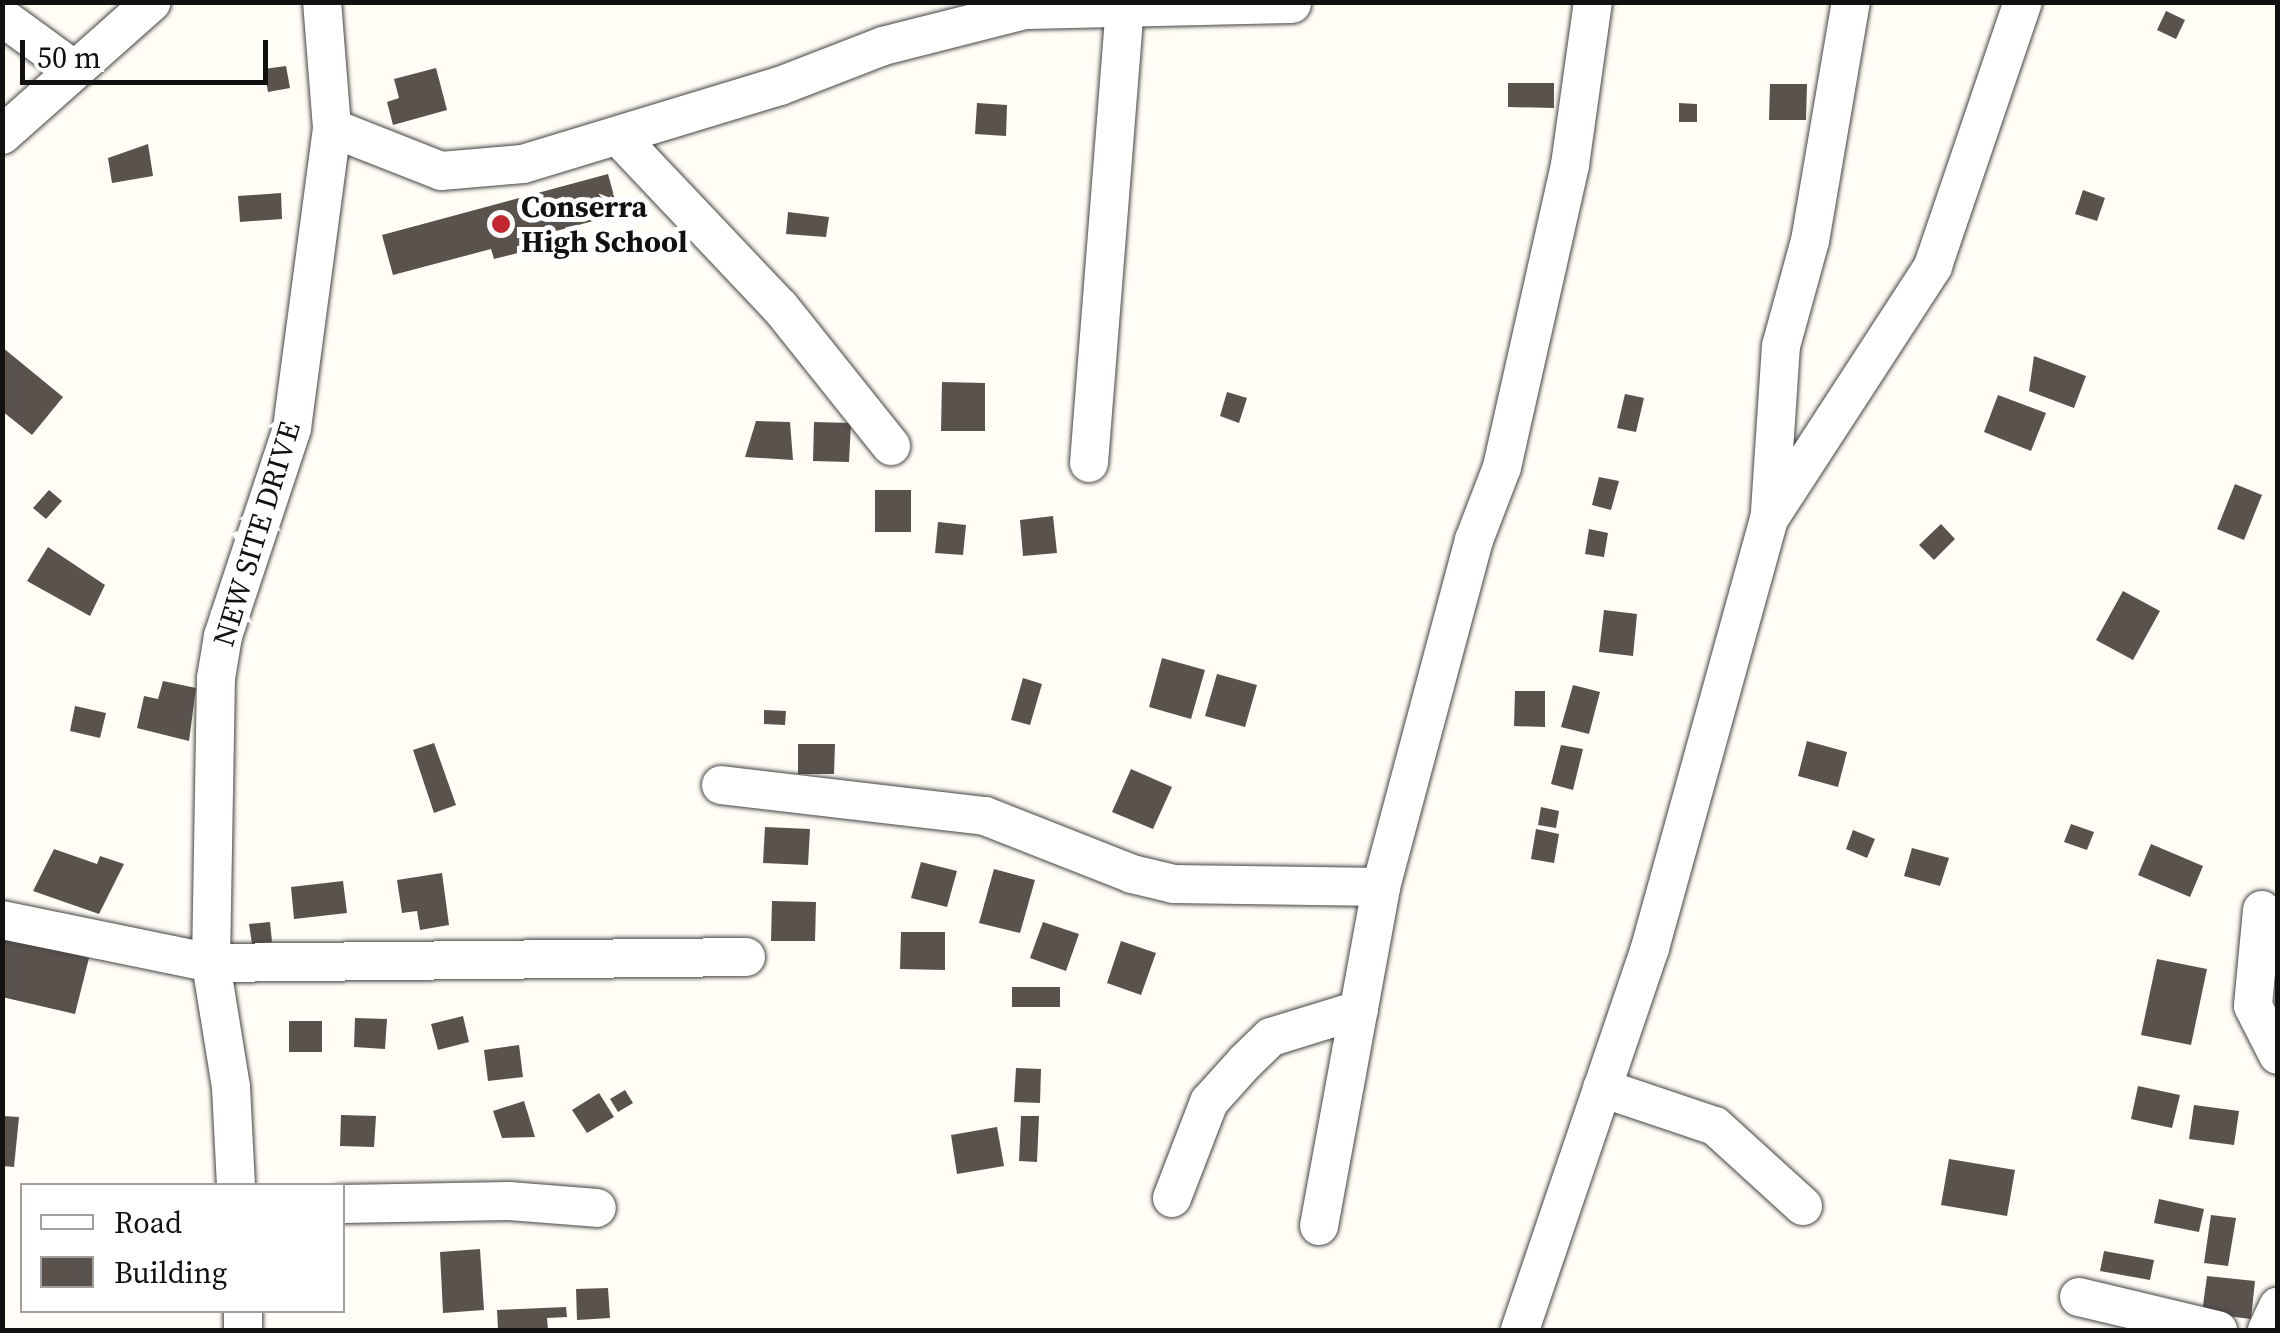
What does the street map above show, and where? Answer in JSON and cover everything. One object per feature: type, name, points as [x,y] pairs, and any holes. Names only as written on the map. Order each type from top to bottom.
[{"type":"street","points":[[2,135],[72,68],[152,2]]},
{"type":"street","name":"NEW SITE DRIVE","points":[[236,1183],[232,1088],[211,963],[216,678],[292,428],[332,128],[322,2]]},
{"type":"street","points":[[1320,1226],[1381,887],[1474,540],[1502,467],[1570,165],[1593,2]]},
{"type":"street","points":[[1520,1330],[1650,948],[1770,519],[1780,346],[1810,241],[1851,2]]},
{"type":"street","points":[[1770,519],[1932,266],[2022,2]]},
{"type":"street","points":[[332,128],[441,171],[523,164],[620,137],[944,27],[1025,10],[1292,4]]},
{"type":"street","points":[[1089,463],[1126,6]]},
{"type":"street","points":[[2,17],[72,68]]},
{"type":"street","points":[[620,137],[780,306],[891,446]]},
{"type":"street","points":[[721,784],[985,816],[1132,874],[1174,884],[1381,887]]},
{"type":"street","points":[[2262,910],[2253,1006],[2278,1055]]},
{"type":"street","points":[[2,920],[211,963],[746,958]]},
{"type":"street","points":[[1172,1198],[1209,1102],[1245,1062],[1271,1036],[1359,1010]]},
{"type":"street","points":[[1602,1088],[1715,1126],[1803,1206]]},
{"type":"street","points":[[345,1204],[509,1200],[597,1208]]},
{"type":"street","points":[[2079,1297],[2218,1330]]},
{"type":"street","points":[[2267,1330],[2278,1306]]},
{"type":"building","points":[[2166,11],[2185,20],[2176,39],[2157,30]]},
{"type":"building","points":[[286,66],[290,88],[268,92],[264,69]]},
{"type":"building","points":[[436,68],[447,110],[393,125],[387,102],[399,98],[394,79]]},
{"type":"building","points":[[1508,83],[1554,83],[1554,108],[1508,107]]},
{"type":"building","points":[[1770,84],[1807,84],[1806,120],[1769,120]]},
{"type":"building","points":[[977,103],[1007,105],[1006,136],[975,134]]},
{"type":"building","points":[[1679,103],[1697,104],[1697,122],[1679,122]]},
{"type":"building","points":[[148,144],[153,176],[112,183],[108,158]]},
{"type":"building","name":"Conserra High School","points":[[608,174],[619,214],[523,240],[526,251],[494,259],[491,249],[393,275],[382,235]]},
{"type":"building","points":[[2083,190],[2105,198],[2097,221],[2075,214]]},
{"type":"building","points":[[281,193],[282,219],[240,222],[238,196]]},
{"type":"building","points":[[788,212],[829,217],[826,237],[786,234]]},
{"type":"building","points":[[2,347],[63,397],[32,435],[2,411]]},
{"type":"building","points":[[2034,356],[2086,376],[2074,408],[2029,391]]},
{"type":"building","points":[[942,382],[985,383],[985,431],[941,431]]},
{"type":"building","points":[[1227,392],[1247,398],[1239,423],[1220,416]]},
{"type":"building","points":[[1625,394],[1644,398],[1636,432],[1617,428]]},
{"type":"building","points":[[1998,395],[2046,413],[2031,451],[1984,432]]},
{"type":"building","points":[[756,421],[790,422],[793,460],[745,457]]},
{"type":"building","points":[[814,422],[851,423],[849,462],[813,461]]},
{"type":"building","points":[[1599,477],[1619,481],[1611,510],[1592,505]]},
{"type":"building","points":[[2235,484],[2262,495],[2244,540],[2217,529]]},
{"type":"building","points":[[49,490],[62,501],[46,519],[33,508]]},
{"type":"building","points":[[875,490],[911,490],[911,532],[875,532]]},
{"type":"building","points":[[1053,516],[1057,553],[1023,556],[1020,520]]},
{"type":"building","points":[[938,522],[966,525],[963,555],[935,553]]},
{"type":"building","points":[[1941,524],[1955,539],[1934,560],[1919,545]]},
{"type":"building","points":[[1589,529],[1608,533],[1604,557],[1585,554]]},
{"type":"building","points":[[48,547],[105,585],[90,616],[27,581]]},
{"type":"building","points":[[2123,591],[2160,611],[2133,660],[2096,640]]},
{"type":"building","points":[[1604,610],[1637,614],[1633,656],[1599,652]]},
{"type":"building","points":[[1162,658],[1205,670],[1191,719],[1149,707]]},
{"type":"building","points":[[1217,674],[1257,685],[1245,727],[1205,716]]},
{"type":"building","points":[[1023,678],[1042,684],[1030,725],[1011,720]]},
{"type":"building","points":[[163,681],[196,688],[189,741],[137,728],[144,696],[158,699]]},
{"type":"building","points":[[1573,685],[1600,692],[1589,734],[1561,727]]},
{"type":"building","points":[[1515,691],[1545,691],[1545,727],[1514,726]]},
{"type":"building","points":[[75,706],[106,713],[100,738],[70,731]]},
{"type":"building","points":[[764,710],[786,711],[785,725],[764,724]]},
{"type":"building","points":[[1807,741],[1847,752],[1838,787],[1798,776]]},
{"type":"building","points":[[434,743],[456,805],[434,813],[413,750]]},
{"type":"building","points":[[798,744],[835,744],[834,774],[798,774]]},
{"type":"building","points":[[1561,745],[1583,749],[1573,790],[1551,784]]},
{"type":"building","points":[[1131,769],[1172,787],[1153,829],[1112,812]]},
{"type":"building","points":[[1541,807],[1559,811],[1556,828],[1538,825]]},
{"type":"building","points":[[2071,824],[2094,832],[2087,850],[2064,842]]},
{"type":"building","points":[[765,827],[810,829],[808,865],[763,863]]},
{"type":"building","points":[[1536,829],[1559,834],[1554,863],[1531,859]]},
{"type":"building","points":[[1853,830],[1875,839],[1867,858],[1846,849]]},
{"type":"building","points":[[2151,844],[2203,866],[2190,897],[2138,875]]},
{"type":"building","points":[[1912,848],[1949,858],[1940,886],[1904,876]]},
{"type":"building","points":[[54,849],[97,864],[100,856],[124,864],[99,914],[33,891]]},
{"type":"building","points":[[921,862],[957,871],[947,907],[911,898]]},
{"type":"building","points":[[994,869],[1035,880],[1020,933],[979,923]]},
{"type":"building","points":[[442,873],[449,925],[420,930],[417,911],[402,913],[397,880]]},
{"type":"building","points":[[343,881],[347,913],[294,919],[291,887]]},
{"type":"building","points":[[772,901],[816,902],[815,941],[771,941]]},
{"type":"building","points":[[270,922],[272,942],[252,944],[249,924]]},
{"type":"building","points":[[1043,922],[1079,934],[1066,971],[1030,958]]},
{"type":"building","points":[[901,932],[945,932],[945,970],[900,969]]},
{"type":"building","points":[[2,937],[89,958],[75,1014],[2,997]]},
{"type":"building","points":[[1121,941],[1156,953],[1141,995],[1107,983]]},
{"type":"building","points":[[2157,959],[2207,969],[2191,1045],[2141,1035]]},
{"type":"building","points":[[1012,987],[1060,987],[1060,1007],[1012,1007]]},
{"type":"building","points":[[463,1016],[469,1042],[438,1050],[431,1024]]},
{"type":"building","points":[[355,1018],[387,1019],[385,1049],[354,1047]]},
{"type":"building","points":[[289,1021],[322,1021],[322,1052],[289,1052]]},
{"type":"building","points":[[519,1045],[523,1077],[488,1081],[484,1050]]},
{"type":"building","points":[[1016,1068],[1041,1069],[1040,1103],[1014,1102]]},
{"type":"building","points":[[2138,1086],[2180,1095],[2172,1128],[2131,1119]]},
{"type":"building","points":[[625,1090],[633,1103],[618,1112],[610,1099]]},
{"type":"building","points":[[599,1093],[614,1117],[587,1133],[572,1110]]},
{"type":"building","points":[[524,1101],[535,1137],[502,1138],[493,1111]]},
{"type":"building","points":[[2194,1105],[2239,1111],[2234,1145],[2189,1139]]},
{"type":"building","points":[[341,1115],[376,1116],[374,1147],[340,1146]]},
{"type":"building","points":[[2,1116],[19,1117],[14,1167],[2,1166]]},
{"type":"building","points":[[1021,1116],[1039,1116],[1037,1162],[1019,1161]]},
{"type":"building","points":[[997,1127],[1004,1166],[957,1174],[951,1135]]},
{"type":"building","points":[[1949,1159],[2015,1170],[2007,1216],[1941,1205]]},
{"type":"building","points":[[2159,1199],[2204,1209],[2199,1232],[2154,1223]]},
{"type":"building","points":[[2211,1215],[2236,1218],[2228,1266],[2204,1263]]},
{"type":"building","points":[[480,1249],[484,1310],[443,1313],[440,1252]]},
{"type":"building","points":[[2104,1251],[2154,1260],[2150,1280],[2100,1271]]},
{"type":"building","points":[[2207,1276],[2255,1281],[2251,1319],[2202,1313]]},
{"type":"building","points":[[608,1288],[610,1318],[577,1320],[576,1289]]},
{"type":"building","points":[[566,1307],[567,1317],[547,1318],[548,1330],[498,1330],[497,1310]]},
{"type":"place","name":"Conserra High School","points":[[501,224]]}]
